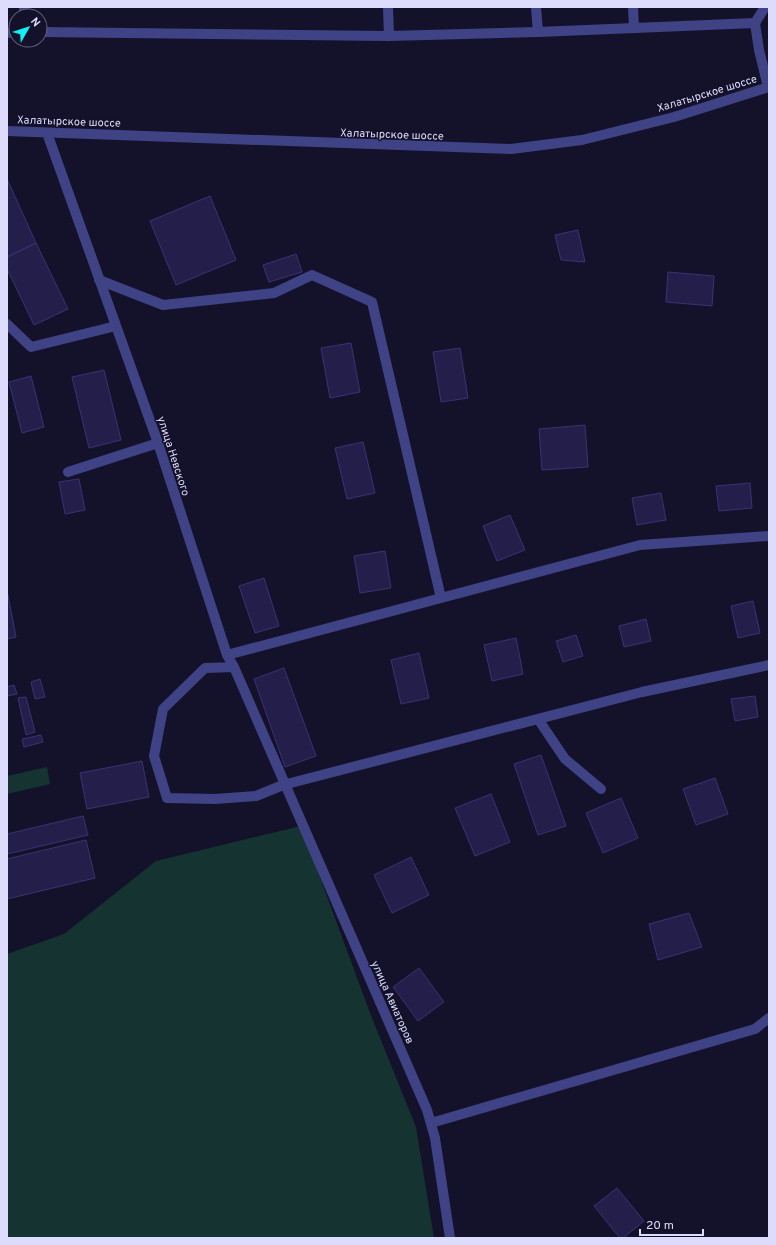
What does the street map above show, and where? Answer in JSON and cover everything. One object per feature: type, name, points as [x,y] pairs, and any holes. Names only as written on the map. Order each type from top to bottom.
[{"type":"street","points":[[388,7],[389,36]]},
{"type":"street","points":[[536,7],[538,32]]},
{"type":"street","points":[[633,7],[634,28]]},
{"type":"street","points":[[764,7],[755,24],[759,50],[768,87]]},
{"type":"street","points":[[48,32],[389,36],[755,24]]},
{"type":"street","name":"Халатырское шоссе","points":[[7,131],[511,149],[582,140],[674,117],[768,87]]},
{"type":"street","name":"улица Невского","points":[[47,133],[158,443],[226,655],[234,667],[284,784]]},
{"type":"street","points":[[99,280],[163,305],[274,293],[312,275],[372,302],[441,598]]},
{"type":"street","points":[[7,324],[31,347],[116,326]]},
{"type":"street","points":[[68,472],[158,443]]},
{"type":"street","points":[[226,655],[640,545],[769,536]]},
{"type":"street","points":[[234,667],[204,668],[163,709],[154,756],[167,798],[215,800],[256,796],[284,784],[642,692],[769,665]]},
{"type":"street","points":[[538,719],[565,758],[600,789]]},
{"type":"street","name":"улица Авиаторов","points":[[284,784],[421,1096],[431,1123],[435,1138],[450,1238]]},
{"type":"street","points":[[431,1123],[754,1029],[769,1018]]},
{"type":"green space","points":[[47,767],[50,784],[7,794],[7,776]]},
{"type":"green space","points":[[301,826],[370,1013],[416,1127],[434,1238],[7,1238],[7,954],[64,934],[156,861]]},
{"type":"building","points":[[7,179],[36,243],[7,257]]},
{"type":"building","points":[[210,196],[236,260],[176,285],[150,221]]},
{"type":"building","points":[[578,230],[585,262],[561,260],[555,235]]},
{"type":"building","points":[[36,243],[68,309],[34,325],[7,269],[7,257]]},
{"type":"building","points":[[296,254],[302,272],[269,282],[263,265]]},
{"type":"building","points":[[668,272],[714,276],[712,306],[666,302]]},
{"type":"building","points":[[351,343],[360,392],[330,398],[321,348]]},
{"type":"building","points":[[460,348],[468,398],[441,402],[433,352]]},
{"type":"building","points":[[104,370],[121,440],[89,448],[72,377]]},
{"type":"building","points":[[31,376],[44,427],[22,433],[9,382]]},
{"type":"building","points":[[585,425],[588,467],[542,470],[539,429]]},
{"type":"building","points":[[363,442],[375,493],[347,499],[335,448]]},
{"type":"building","points":[[79,479],[85,510],[65,514],[59,482]]},
{"type":"building","points":[[750,483],[752,508],[719,511],[716,486]]},
{"type":"building","points":[[661,493],[666,520],[637,525],[632,498]]},
{"type":"building","points":[[510,515],[525,550],[497,561],[483,526]]},
{"type":"building","points":[[385,551],[391,588],[360,593],[354,556]]},
{"type":"building","points":[[264,578],[279,626],[255,633],[239,586]]},
{"type":"building","points":[[7,590],[16,637],[7,639]]},
{"type":"building","points":[[753,601],[760,633],[738,638],[731,606]]},
{"type":"building","points":[[646,619],[651,641],[624,647],[619,626]]},
{"type":"building","points":[[576,635],[583,656],[563,662],[556,641]]},
{"type":"building","points":[[516,638],[523,674],[492,681],[484,645]]},
{"type":"building","points":[[419,653],[429,698],[401,704],[391,660]]},
{"type":"building","points":[[284,668],[316,756],[285,767],[254,679]]},
{"type":"building","points":[[40,679],[45,697],[35,699],[31,682]]},
{"type":"building","points":[[14,685],[17,694],[7,696],[7,687]]},
{"type":"building","points":[[755,696],[758,717],[735,721],[731,699]]},
{"type":"building","points":[[26,697],[35,732],[26,735],[18,698]]},
{"type":"building","points":[[41,735],[43,742],[24,747],[22,739]]},
{"type":"building","points":[[541,755],[566,826],[538,835],[514,764]]},
{"type":"building","points":[[142,761],[149,797],[87,809],[80,773]]},
{"type":"building","points":[[715,778],[728,814],[696,825],[683,789]]},
{"type":"building","points":[[491,794],[510,842],[475,856],[455,808]]},
{"type":"building","points":[[621,798],[638,838],[603,853],[586,813]]},
{"type":"building","points":[[83,816],[88,835],[7,854],[7,834]]},
{"type":"building","points":[[86,840],[95,878],[7,899],[7,859]]},
{"type":"building","points":[[411,857],[429,895],[392,913],[374,875]]},
{"type":"building","points":[[689,913],[702,947],[658,960],[649,924]]},
{"type":"building","points":[[419,968],[444,1002],[418,1021],[393,987]]},
{"type":"building","points":[[617,1188],[644,1221],[623,1238],[620,1238],[594,1206]]}]
